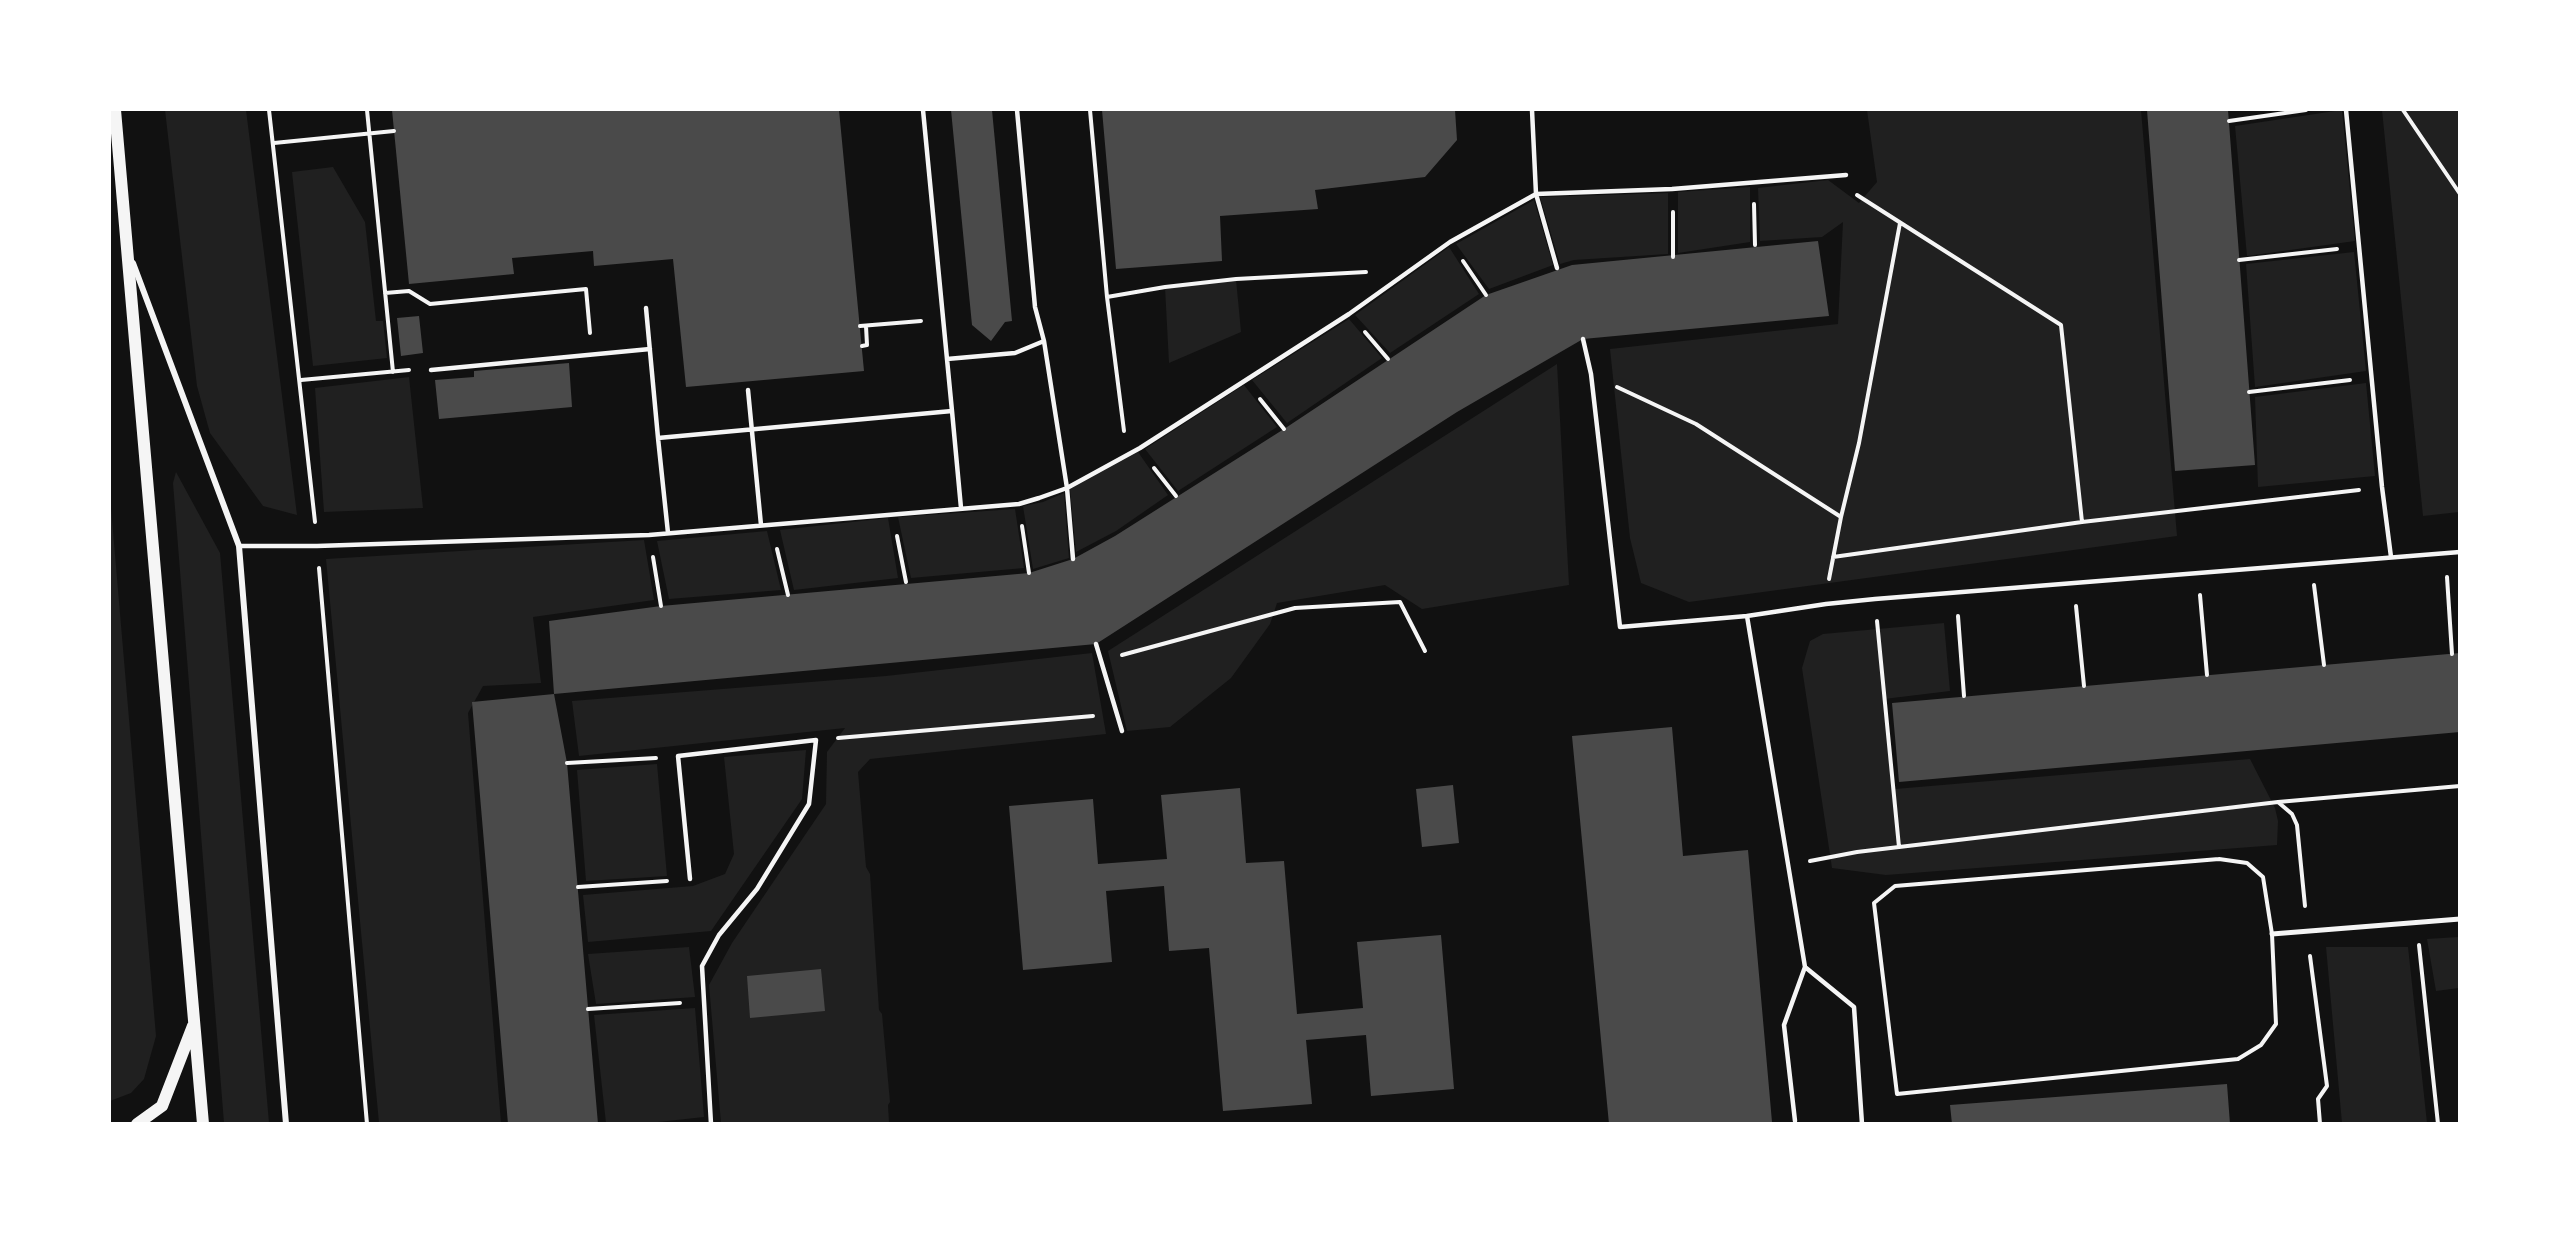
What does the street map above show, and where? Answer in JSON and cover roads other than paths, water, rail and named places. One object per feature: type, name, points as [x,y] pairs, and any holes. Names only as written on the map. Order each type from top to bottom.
[{"type":"main road","points":[[115,110],[203,1124]]},
{"type":"main road","points":[[137,1124],[162,1106],[194,1023]]},
{"type":"street","points":[[127,248],[239,546],[286,1124]]},
{"type":"street","points":[[2272,934],[2460,919]]},
{"type":"lane","points":[[923,110],[961,508]]},
{"type":"lane","points":[[1017,110],[1035,307],[1044,341],[1067,488],[1073,559]]},
{"type":"lane","points":[[1532,110],[1536,194],[1557,268]]},
{"type":"lane","points":[[2346,110],[2371,378],[2391,557]]},
{"type":"lane","points":[[239,546],[317,546],[649,535],[1019,504],[1067,488],[1140,448],[1349,314],[1450,242],[1536,194],[1672,189],[1846,175]]},
{"type":"lane","points":[[646,308],[668,533]]},
{"type":"lane","points":[[1583,339],[1591,374],[1620,627],[1747,616],[1875,599],[2460,552]]},
{"type":"lane","points":[[947,359],[1015,353],[1044,341]]},
{"type":"lane","points":[[431,370],[650,349]]},
{"type":"lane","points":[[748,390],[761,525]]},
{"type":"lane","points":[[658,438],[952,411]]},
{"type":"lane","points":[[1747,616],[1805,967],[1784,1025],[1795,1121]]},
{"type":"lane","points":[[1096,645],[1122,731]]},
{"type":"lane","points":[[690,879],[678,756],[816,740],[809,804],[757,889],[718,935],[702,966],[711,1124]]},
{"type":"lane","points":[[1805,967],[1854,1007],[1862,1124]]}]
